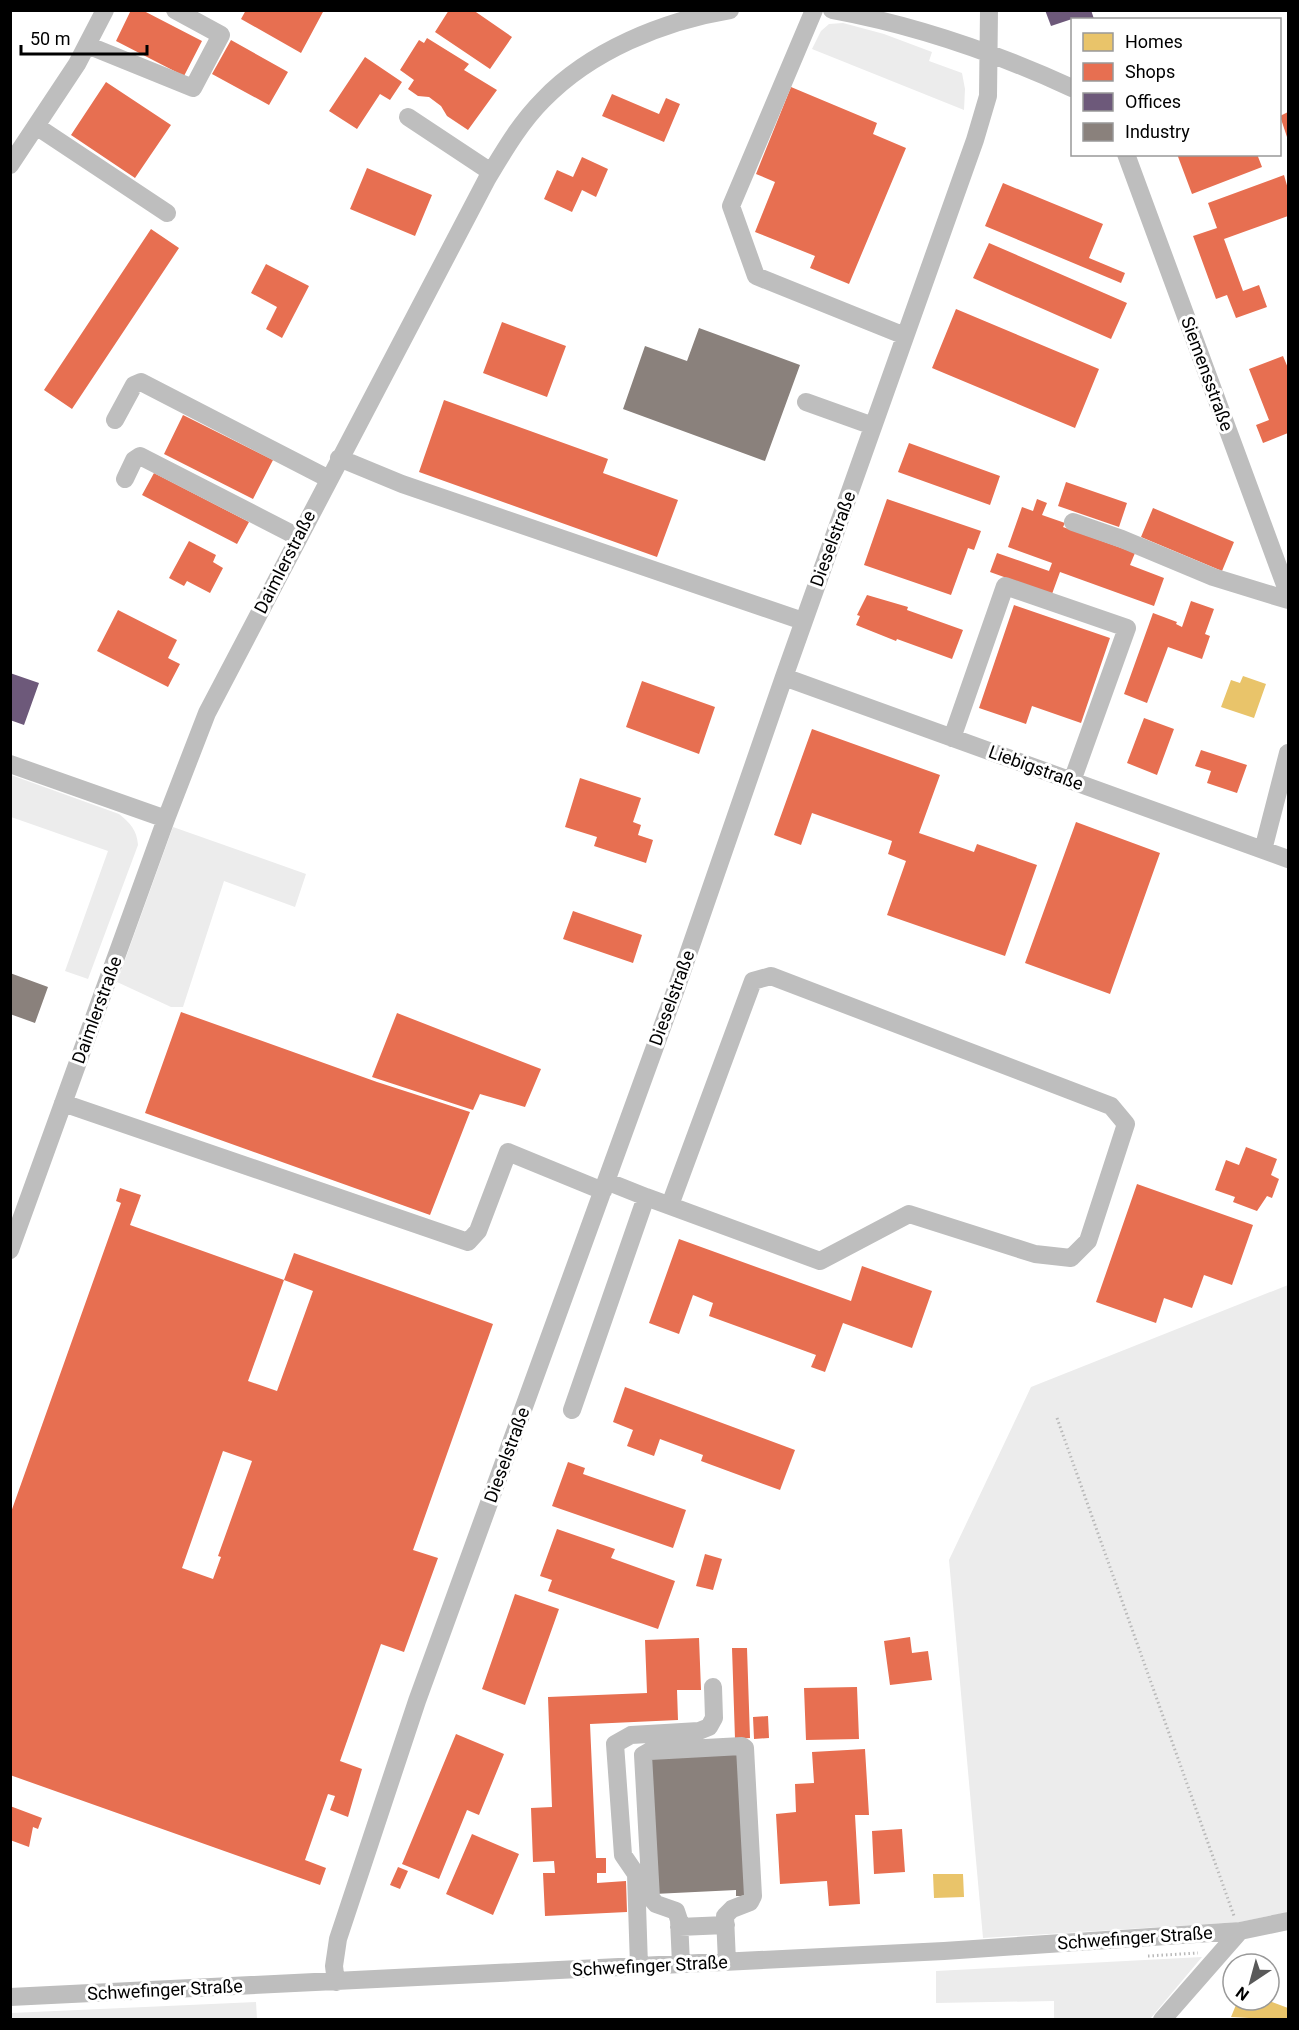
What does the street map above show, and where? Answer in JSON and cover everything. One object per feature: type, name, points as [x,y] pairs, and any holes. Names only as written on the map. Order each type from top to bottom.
[{"type":"street","points":[[10,165],[87,45],[105,10]]},
{"type":"street","points":[[87,45],[193,88],[220,36],[175,10]]},
{"type":"street","name":"Daimlerstraße","points":[[10,1250],[166,819],[207,713],[491,172],[513,137],[543,100],[578,70],[620,46],[664,27],[730,10]]},
{"type":"street","points":[[814,10],[731,207],[756,276],[905,336]]},
{"type":"street","points":[[832,10],[869,17],[990,53],[1071,88]]},
{"type":"street","name":"Dieselstraße","points":[[336,1982],[334,1966],[338,1939],[413,1713],[676,989],[803,621],[985,107],[990,53],[989,10]]},
{"type":"street","points":[[408,117],[491,172]]},
{"type":"street","points":[[36,126],[167,213]]},
{"type":"street","name":"Siemensstraße","points":[[1127,156],[1288,593]]},
{"type":"street","points":[[115,420],[134,386],[141,382],[329,479]]},
{"type":"street","points":[[806,402],[873,426]]},
{"type":"street","points":[[125,479],[134,460],[140,456],[298,537]]},
{"type":"street","points":[[339,458],[447,500],[803,621]]},
{"type":"street","points":[[1073,522],[1122,539],[1213,578],[1288,600]]},
{"type":"street","points":[[952,738],[1005,586],[1127,628],[1072,781]]},
{"type":"street","name":"Liebigstraße","points":[[784,677],[1288,859]]},
{"type":"street","points":[[1263,850],[1288,753]]},
{"type":"street","points":[[10,764],[166,819]]},
{"type":"street","points":[[63,1103],[468,1242],[478,1231],[508,1152],[604,1186],[646,1197],[670,1206],[820,1262],[909,1214],[1035,1254],[1071,1258],[1088,1241],[1126,1124],[1111,1106],[771,976],[753,981],[670,1206]]},
{"type":"street","points":[[573,1410],[646,1197]]},
{"type":"street","points":[[639,1966],[636,1874],[623,1855],[615,1744],[631,1735],[699,1731],[710,1727],[714,1718],[713,1687]]},
{"type":"street","points":[[681,1964],[676,1911],[656,1904],[651,1898],[644,1755],[650,1751],[742,1746],[745,1748],[753,1896],[750,1902],[732,1909],[725,1916],[727,1962]]},
{"type":"street","name":"Schwefinger Straße","points":[[10,1997],[727,1962],[1239,1930],[1288,1921]]},
{"type":"street","points":[[679,1927],[726,1925]]},
{"type":"street","points":[[1162,2019],[1239,1930]]},
{"type":"path","points":[[1057,1418],[1239,1930]]},
{"type":"shaded area","points":[[843,23],[884,34],[932,52],[929,61],[962,73],[965,89],[964,110],[812,49],[821,31],[829,24]]},
{"type":"shaded area","points":[[11,775],[119,814],[130,824],[136,835],[138,845],[88,979],[65,971],[108,851],[11,817]]},
{"type":"shaded area","points":[[173,827],[306,874],[295,907],[224,881],[183,1007],[171,1007],[117,982]]},
{"type":"shaded area","points":[[1288,1285],[1288,1912],[1240,1922],[983,1938],[949,1560],[1031,1387]]},
{"type":"shaded area","points":[[1202,1957],[1150,2019],[1054,2019],[1054,2001],[936,2003],[936,1971]]},
{"type":"shaded area","points":[[256,2002],[257,2019],[11,2019],[11,2013]]},
{"type":"building: Homes","points":[[1243,676],[1266,684],[1254,718],[1221,707],[1231,680],[1240,683]]},
{"type":"building: Homes","points":[[933,1874],[963,1874],[964,1897],[934,1898]]},
{"type":"building: Homes","points":[[1281,2005],[1288,2008],[1288,2020],[1231,2017],[1233,2012],[1281,2012]]},
{"type":"building: Shops","points":[[131,10],[142,10],[202,41],[184,76],[116,41]]},
{"type":"building: Shops","points":[[246,10],[324,10],[301,53],[241,19]]},
{"type":"building: Shops","points":[[449,10],[473,10],[512,37],[490,69],[435,32]]},
{"type":"building: Shops","points":[[427,38],[469,64],[464,70],[497,90],[468,130],[447,116],[441,106],[429,97],[418,96],[408,89],[414,80],[400,70],[419,40],[424,43]]},
{"type":"building: Shops","points":[[231,40],[288,72],[269,105],[212,74]]},
{"type":"building: Shops","points":[[365,57],[402,82],[390,100],[380,94],[357,129],[329,111]]},
{"type":"building: Shops","points":[[106,82],[171,125],[135,178],[71,135]]},
{"type":"building: Shops","points":[[791,87],[877,123],[873,134],[906,148],[849,284],[810,268],[815,256],[755,232],[775,182],[756,174]]},
{"type":"building: Shops","points":[[612,94],[659,114],[666,98],[680,104],[664,142],[602,116]]},
{"type":"building: Shops","points":[[1288,112],[1288,140],[1281,119],[1281,116]]},
{"type":"building: Shops","points":[[1178,156],[1258,156],[1262,167],[1192,194]]},
{"type":"building: Shops","points":[[582,157],[608,169],[596,197],[582,190],[572,212],[544,199],[557,170],[573,177]]},
{"type":"building: Shops","points":[[367,168],[432,195],[415,236],[350,209]]},
{"type":"building: Shops","points":[[1284,175],[1288,189],[1288,216],[1224,239],[1243,291],[1259,285],[1267,307],[1236,318],[1227,295],[1216,299],[1193,236],[1217,228],[1208,203]]},
{"type":"building: Shops","points":[[1003,183],[1103,224],[1089,258],[1125,273],[1121,283],[985,226]]},
{"type":"building: Shops","points":[[151,229],[179,248],[72,409],[44,390]]},
{"type":"building: Shops","points":[[989,243],[1127,303],[1111,339],[973,278]]},
{"type":"building: Shops","points":[[266,264],[309,286],[282,338],[266,329],[277,307],[251,293]]},
{"type":"building: Shops","points":[[956,309],[1099,369],[1075,428],[932,368]]},
{"type":"building: Shops","points":[[502,322],[566,346],[547,397],[483,373]]},
{"type":"building: Shops","points":[[1283,356],[1288,368],[1288,433],[1263,443],[1256,425],[1269,420],[1249,369]]},
{"type":"building: Shops","points":[[444,400],[608,459],[603,473],[678,500],[657,557],[419,472]]},
{"type":"building: Shops","points":[[183,415],[273,460],[253,499],[164,454]]},
{"type":"building: Shops","points":[[909,443],[1000,476],[990,505],[898,472]]},
{"type":"building: Shops","points":[[154,473],[249,522],[237,544],[142,495]]},
{"type":"building: Shops","points":[[1066,482],[1127,503],[1119,527],[1058,506]]},
{"type":"building: Shops","points":[[887,499],[981,531],[974,550],[968,548],[951,595],[864,565]]},
{"type":"building: Shops","points":[[1037,499],[1047,503],[1042,515],[1065,523],[1063,527],[1135,553],[1130,565],[1164,578],[1154,606],[1060,572],[1052,594],[990,572],[997,553],[1049,571],[1052,563],[1008,547],[1022,507],[1033,511]]},
{"type":"building: Shops","points":[[1153,508],[1234,542],[1222,571],[1141,537]]},
{"type":"building: Shops","points":[[189,541],[216,555],[213,562],[223,568],[210,593],[187,581],[184,586],[169,578]]},
{"type":"building: Shops","points":[[867,595],[908,607],[907,610],[963,630],[952,659],[856,625],[860,616],[857,615]]},
{"type":"building: Shops","points":[[1191,601],[1214,609],[1205,634],[1210,636],[1202,659],[1168,647],[1147,703],[1124,694],[1153,613],[1177,622],[1176,624],[1182,627]]},
{"type":"building: Shops","points":[[1014,605],[1110,638],[1081,723],[1032,706],[1026,724],[979,708]]},
{"type":"building: Shops","points":[[118,610],[177,640],[168,658],[180,664],[168,687],[97,651]]},
{"type":"building: Shops","points":[[642,681],[715,707],[699,754],[626,727]]},
{"type":"building: Shops","points":[[1144,718],[1174,729],[1157,775],[1127,763]]},
{"type":"building: Shops","points":[[812,729],[940,775],[919,833],[974,852],[977,844],[1037,865],[1005,956],[887,915],[906,861],[888,854],[892,841],[812,813],[801,845],[774,835]]},
{"type":"building: Shops","points":[[1201,750],[1247,765],[1237,793],[1207,783],[1211,771],[1195,766]]},
{"type":"building: Shops","points":[[580,778],[641,798],[633,822],[641,825],[638,835],[653,840],[646,863],[594,846],[597,837],[565,827]]},
{"type":"building: Shops","points":[[1076,822],[1160,853],[1110,994],[1025,963]]},
{"type":"building: Shops","points":[[573,911],[642,935],[633,963],[563,939]]},
{"type":"building: Shops","points":[[181,1012],[377,1082],[470,1112],[430,1215],[145,1113]]},
{"type":"building: Shops","points":[[397,1013],[541,1069],[525,1107],[480,1094],[473,1110],[372,1077]]},
{"type":"building: Shops","points":[[1246,1147],[1277,1159],[1271,1175],[1279,1179],[1272,1198],[1267,1196],[1257,1211],[1233,1202],[1235,1197],[1215,1190],[1226,1160],[1239,1165]]},
{"type":"building: Shops","points":[[1137,1184],[1253,1225],[1232,1285],[1204,1275],[1192,1308],[1164,1298],[1156,1323],[1096,1302]]},
{"type":"building: Shops","points":[[120,1188],[141,1195],[130,1225],[284,1280],[294,1253],[493,1324],[413,1550],[438,1558],[404,1652],[381,1644],[340,1761],[362,1769],[348,1817],[330,1810],[335,1796],[328,1794],[305,1860],[326,1868],[320,1885],[10,1775],[10,1515],[121,1203],[116,1201]],"holes":[[[284,1280],[313,1291],[277,1391],[248,1381]],[[223,1451],[252,1461],[218,1556],[221,1557],[213,1579],[182,1568]]]},
{"type":"building: Shops","points":[[679,1239],[851,1301],[862,1266],[932,1291],[912,1348],[843,1323],[825,1372],[811,1367],[816,1355],[709,1316],[713,1303],[693,1295],[679,1334],[649,1323]]},
{"type":"building: Shops","points":[[625,1387],[795,1450],[780,1490],[701,1461],[703,1455],[660,1439],[654,1456],[627,1446],[633,1430],[613,1422]]},
{"type":"building: Shops","points":[[568,1462],[585,1468],[583,1474],[686,1510],[673,1548],[552,1506]]},
{"type":"building: Shops","points":[[557,1529],[615,1549],[611,1558],[675,1581],[658,1629],[548,1591],[552,1580],[540,1576]]},
{"type":"building: Shops","points":[[705,1554],[722,1559],[713,1590],[696,1586]]},
{"type":"building: Shops","points":[[515,1594],[559,1609],[525,1705],[482,1689]]},
{"type":"building: Shops","points":[[910,1637],[912,1653],[928,1651],[932,1680],[890,1685],[884,1641]]},
{"type":"building: Shops","points":[[699,1638],[701,1690],[677,1690],[678,1720],[590,1724],[596,1858],[606,1858],[606,1873],[597,1873],[597,1883],[626,1881],[627,1912],[545,1916],[543,1873],[555,1873],[554,1861],[533,1862],[531,1808],[552,1807],[548,1697],[647,1693],[645,1640]]},
{"type":"building: Shops","points":[[732,1648],[747,1648],[750,1738],[735,1739]]},
{"type":"building: Shops","points":[[857,1687],[859,1739],[806,1740],[804,1688]]},
{"type":"building: Shops","points":[[768,1716],[769,1738],[754,1739],[753,1717]]},
{"type":"building: Shops","points":[[456,1734],[504,1754],[479,1815],[467,1810],[439,1879],[402,1864]]},
{"type":"building: Shops","points":[[865,1749],[869,1815],[855,1815],[860,1904],[829,1906],[827,1881],[780,1884],[776,1814],[796,1812],[795,1784],[814,1783],[812,1752]]},
{"type":"building: Shops","points":[[10,1806],[42,1818],[38,1829],[33,1827],[29,1847],[10,1840]]},
{"type":"building: Shops","points":[[902,1829],[905,1872],[874,1874],[872,1831]]},
{"type":"building: Shops","points":[[472,1834],[519,1854],[493,1915],[446,1894]]},
{"type":"building: Shops","points":[[398,1867],[408,1871],[400,1889],[390,1885]]},
{"type":"building: Offices","points":[[1045,10],[1091,10],[1094,18],[1071,18],[1051,26]]},
{"type":"building: Offices","points":[[10,673],[39,683],[24,725],[10,720]]},
{"type":"building: Industry","points":[[699,328],[800,365],[765,461],[623,409],[645,346],[687,361]]},
{"type":"building: Industry","points":[[10,973],[48,987],[35,1023],[10,1014]]},
{"type":"building: Industry","points":[[737,1750],[749,1896],[736,1896],[736,1890],[654,1894],[647,1754]]}]
